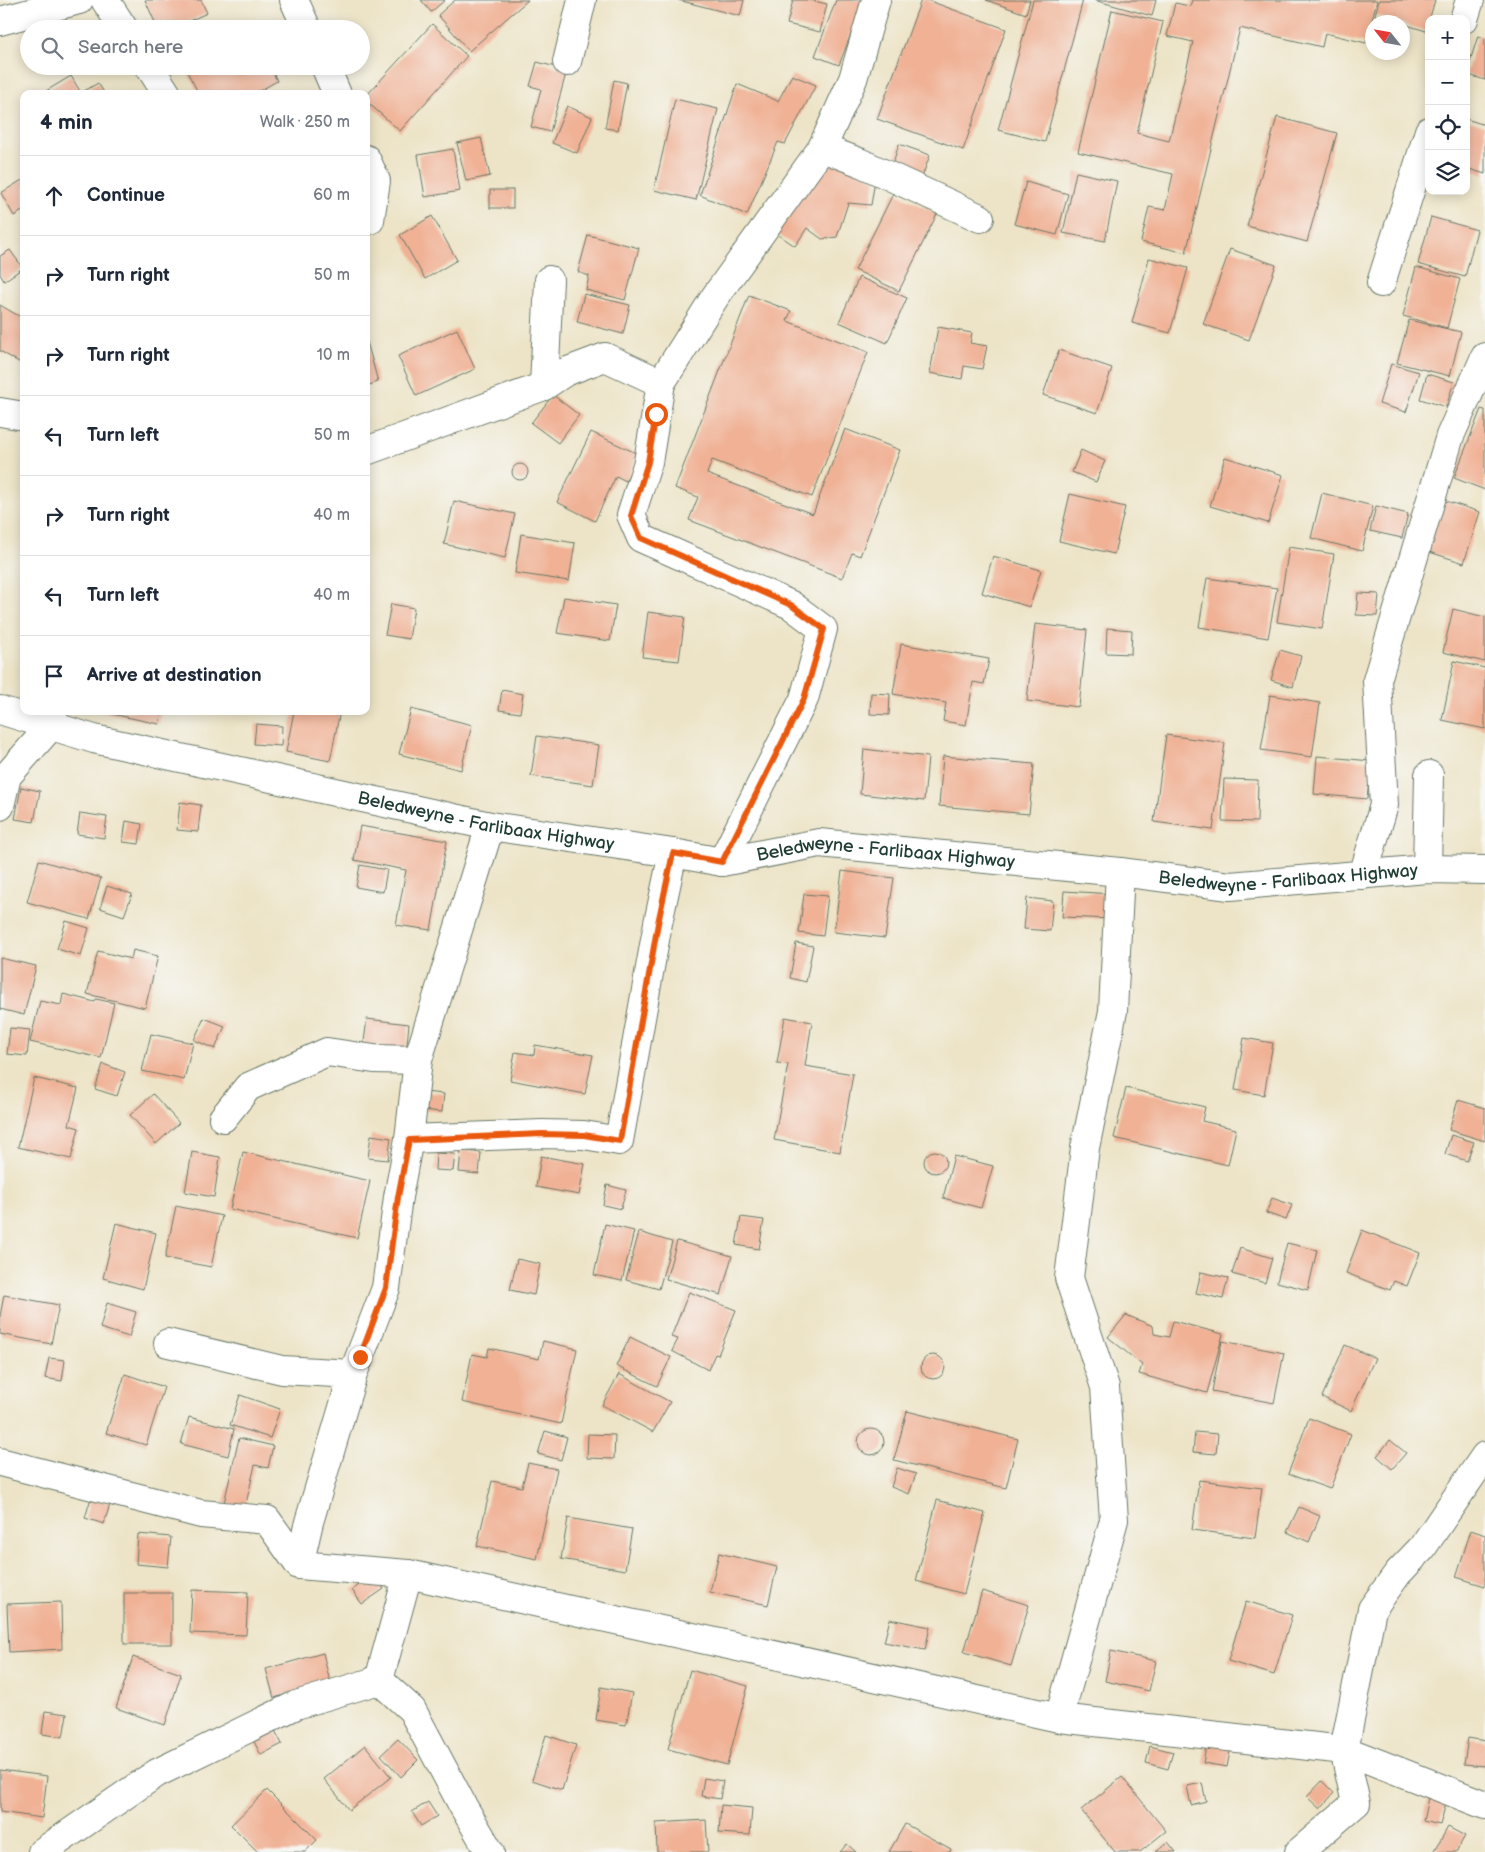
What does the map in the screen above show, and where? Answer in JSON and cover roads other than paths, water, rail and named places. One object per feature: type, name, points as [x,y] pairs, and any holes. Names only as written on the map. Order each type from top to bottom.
[{"type":"street","points":[[0,21],[79,0]]},
{"type":"street","points":[[105,0],[118,20]]},
{"type":"street","points":[[294,0],[303,20]]},
{"type":"street","points":[[568,62],[582,0]]},
{"type":"street","points":[[722,862],[804,699],[824,629],[791,605],[641,538],[631,516],[648,462],[661,383],[716,297],[822,148],[853,79],[876,0]]},
{"type":"street","points":[[1465,15],[1470,0]]},
{"type":"street","points":[[155,75],[164,90]]},
{"type":"street","points":[[328,75],[335,90]]},
{"type":"street","points":[[1381,283],[1425,144]]},
{"type":"street","points":[[822,148],[859,162],[980,218]]},
{"type":"street","points":[[370,168],[376,182],[370,220]]},
{"type":"street","points":[[544,386],[549,280]]},
{"type":"street","points":[[370,450],[544,386],[565,372],[605,357],[661,383]]},
{"type":"street","points":[[1363,875],[1384,805],[1377,680],[1450,436],[1485,357]]},
{"type":"street","points":[[0,412],[20,415]]},
{"type":"street","name":"Beledweyne - Farlibaax Highway","points":[[0,710],[20,713]]},
{"type":"street","name":"Beledweyne - Farlibaax Highway","points":[[29,715],[52,719],[94,739],[490,826],[722,862],[819,843],[1120,872],[1230,886],[1427,869],[1485,870]]},
{"type":"street","points":[[0,806],[7,776],[52,719]]},
{"type":"street","points":[[1427,869],[1429,775]]},
{"type":"street","points":[[299,1565],[309,1522],[353,1374],[386,1288],[398,1197],[409,1140],[418,1060],[490,826]]},
{"type":"street","points":[[409,1140],[542,1134],[584,1135],[620,1141],[658,923],[673,853]]},
{"type":"street","points":[[1059,1718],[1114,1520],[1105,1387],[1069,1278],[1085,1148],[1113,1011],[1120,872]]},
{"type":"street","points":[[223,1118],[248,1087],[327,1052],[374,1059],[418,1060]]},
{"type":"street","points":[[168,1343],[282,1370],[353,1374]]},
{"type":"street","points":[[1299,1852],[1356,1803],[1344,1750],[1372,1609],[1398,1573],[1422,1548],[1485,1456]]},
{"type":"street","points":[[0,1462],[201,1514],[267,1520],[299,1565],[408,1574],[1059,1718],[1344,1750],[1485,1805]]},
{"type":"street","points":[[379,1680],[408,1574]]},
{"type":"street","points":[[42,1852],[157,1773],[296,1705],[379,1680]]},
{"type":"street","points":[[379,1680],[412,1710],[463,1806],[490,1852]]}]
